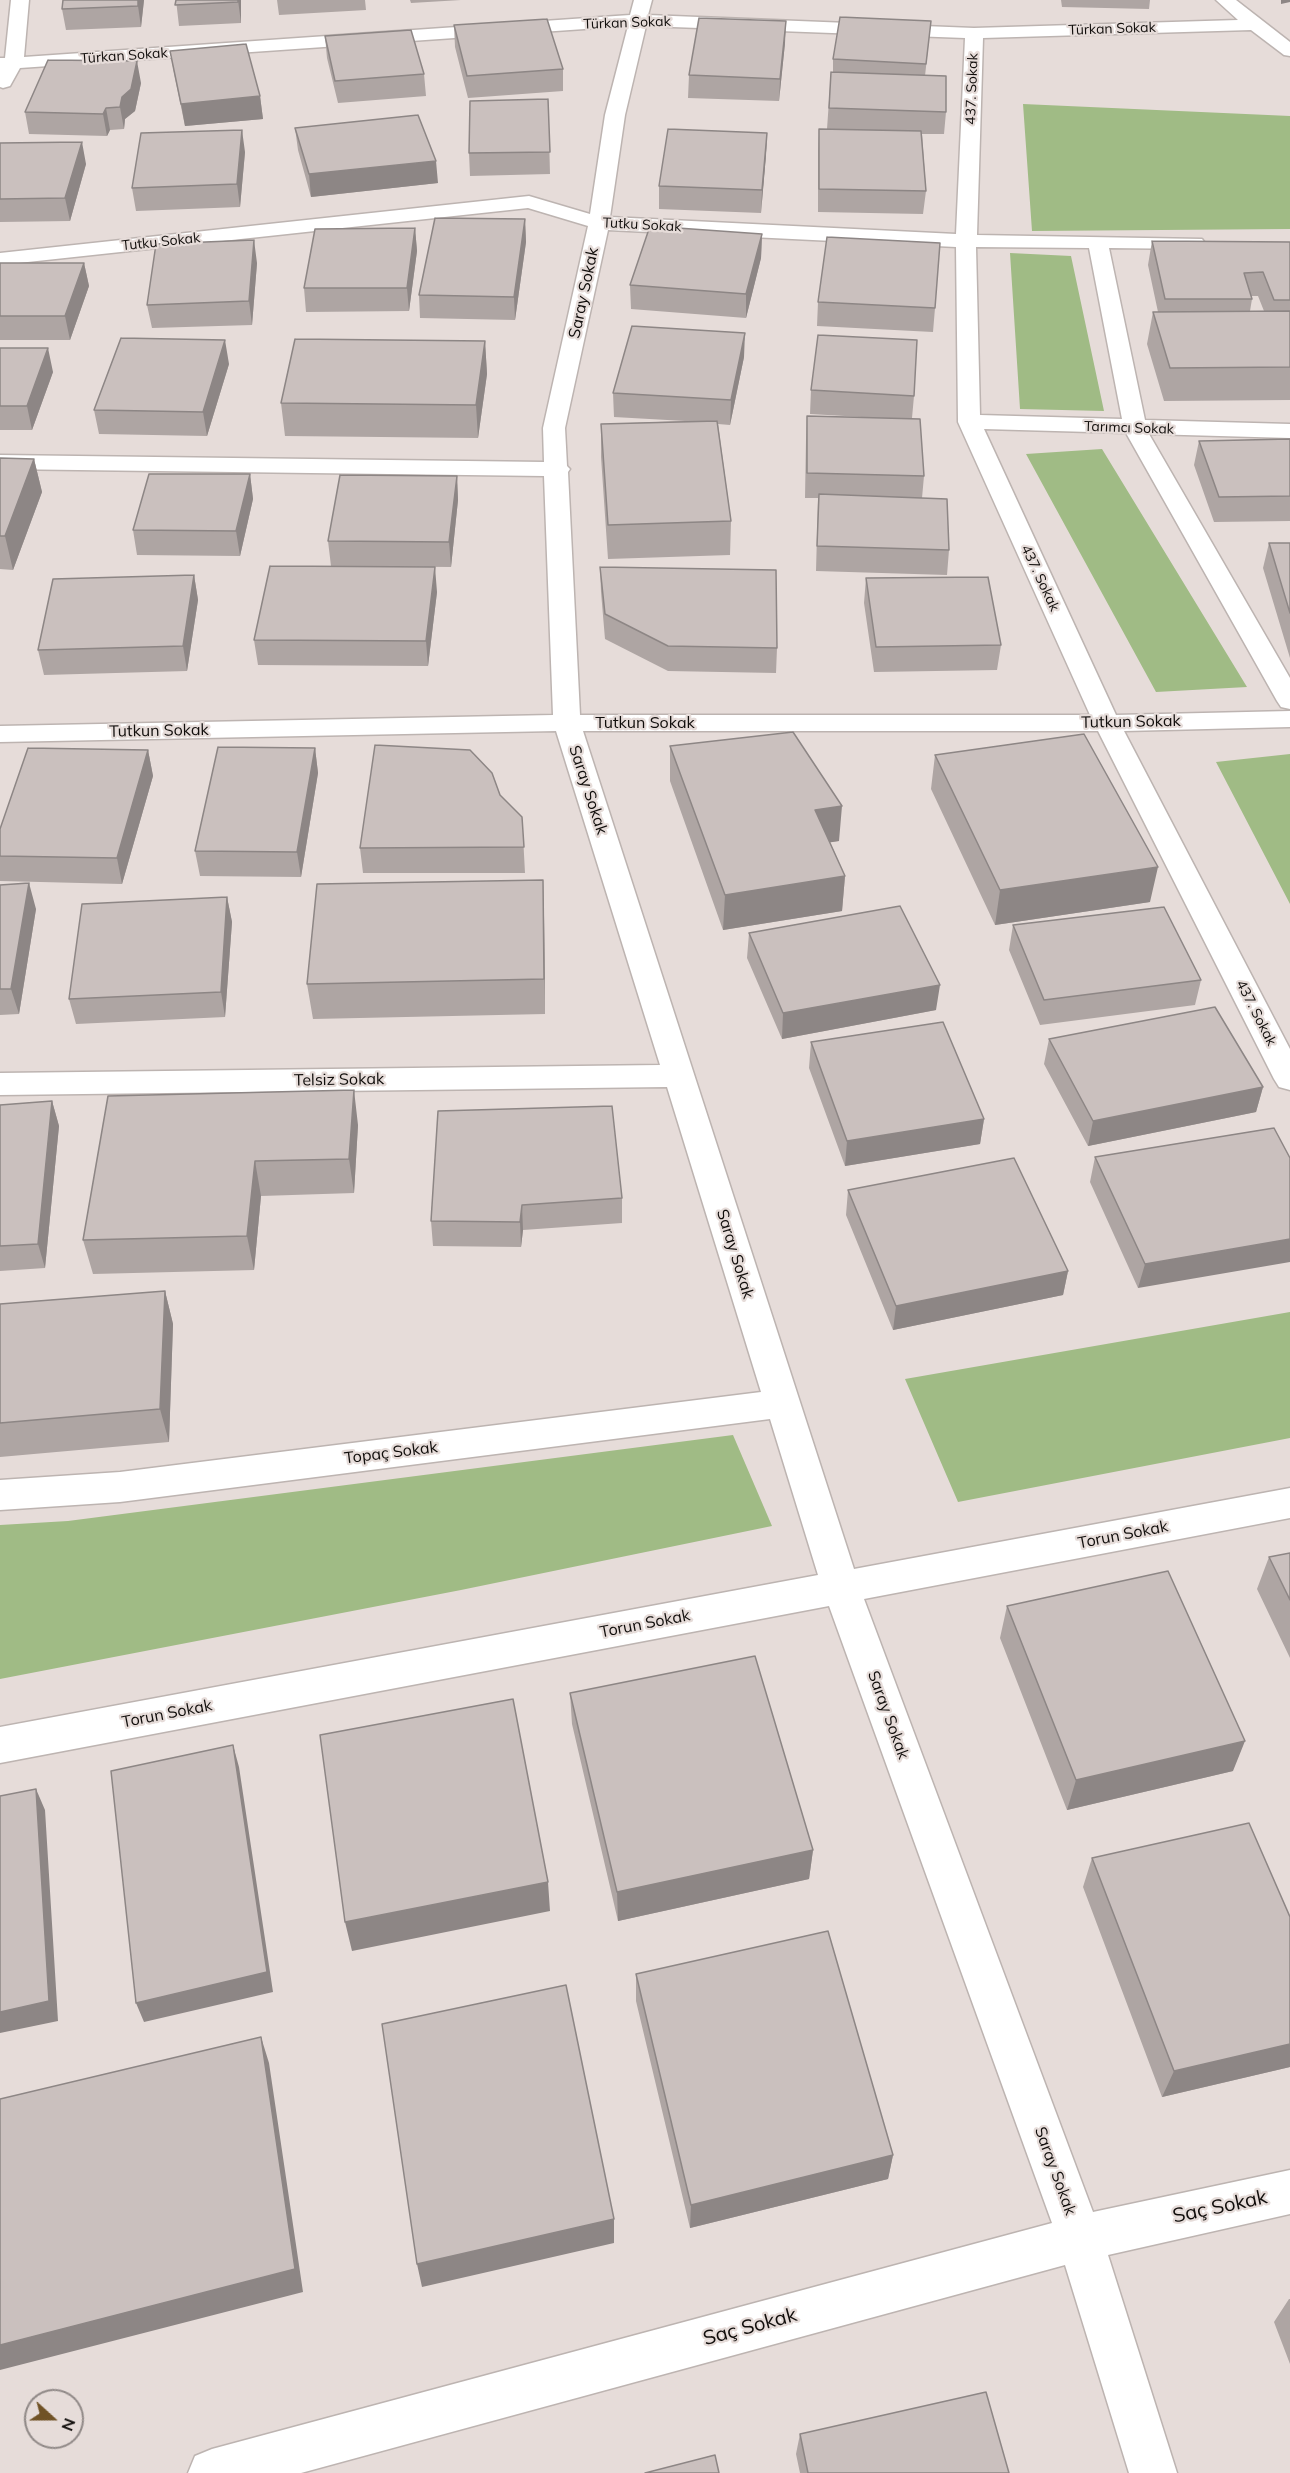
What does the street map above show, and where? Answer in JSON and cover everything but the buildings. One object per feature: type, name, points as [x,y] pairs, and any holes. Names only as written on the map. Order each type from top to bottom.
[{"type":"street","points":[[0,87],[20,0]]},
{"type":"street","points":[[1225,0],[1290,51]]},
{"type":"street","name":"Türkan Sokak","points":[[7,64],[640,10],[974,33],[1255,25]]},
{"type":"street","name":"Saray Sokak","points":[[640,10],[615,115],[599,223],[554,428],[558,469],[567,723],[841,1587],[1080,2238],[1152,2473]]},
{"type":"street","name":"437. Sokak","points":[[974,33],[966,241],[969,422],[1107,723],[1290,1079]]},
{"type":"street","name":"Tutku Sokak","points":[[0,259],[529,202],[599,223],[966,241],[1211,243]]},
{"type":"street","points":[[1098,243],[1135,429],[1290,701]]},
{"type":"street","name":"Tarımcı Sokak","points":[[969,422],[1135,429],[1290,431]]},
{"type":"street","points":[[0,462],[558,469]]},
{"type":"street","name":"Tutkun Sokak","points":[[0,734],[567,723],[1107,723],[1290,719]]},
{"type":"street","name":"Telsiz Sokak","points":[[0,1084],[679,1076]]},
{"type":"street","name":"Topaç Sokak","points":[[0,1495],[120,1487],[782,1403]]},
{"type":"street","name":"Torun Sokak","points":[[0,1745],[1290,1503]]},
{"type":"street","name":"Saç Sokak","points":[[212,2473],[1080,2238],[1290,2192]]},
{"type":"green space","points":[[1023,104],[1290,116],[1290,229],[1032,231]]},
{"type":"green space","points":[[1010,253],[1071,256],[1104,411],[1020,409]]},
{"type":"green space","points":[[1102,449],[1247,687],[1156,692],[1026,454]]},
{"type":"green space","points":[[1290,754],[1290,904],[1216,762]]},
{"type":"green space","points":[[1290,1312],[1290,1438],[958,1502],[905,1379]]},
{"type":"green space","points":[[733,1435],[772,1526],[461,1590],[0,1679],[0,1525],[68,1521]]}]
